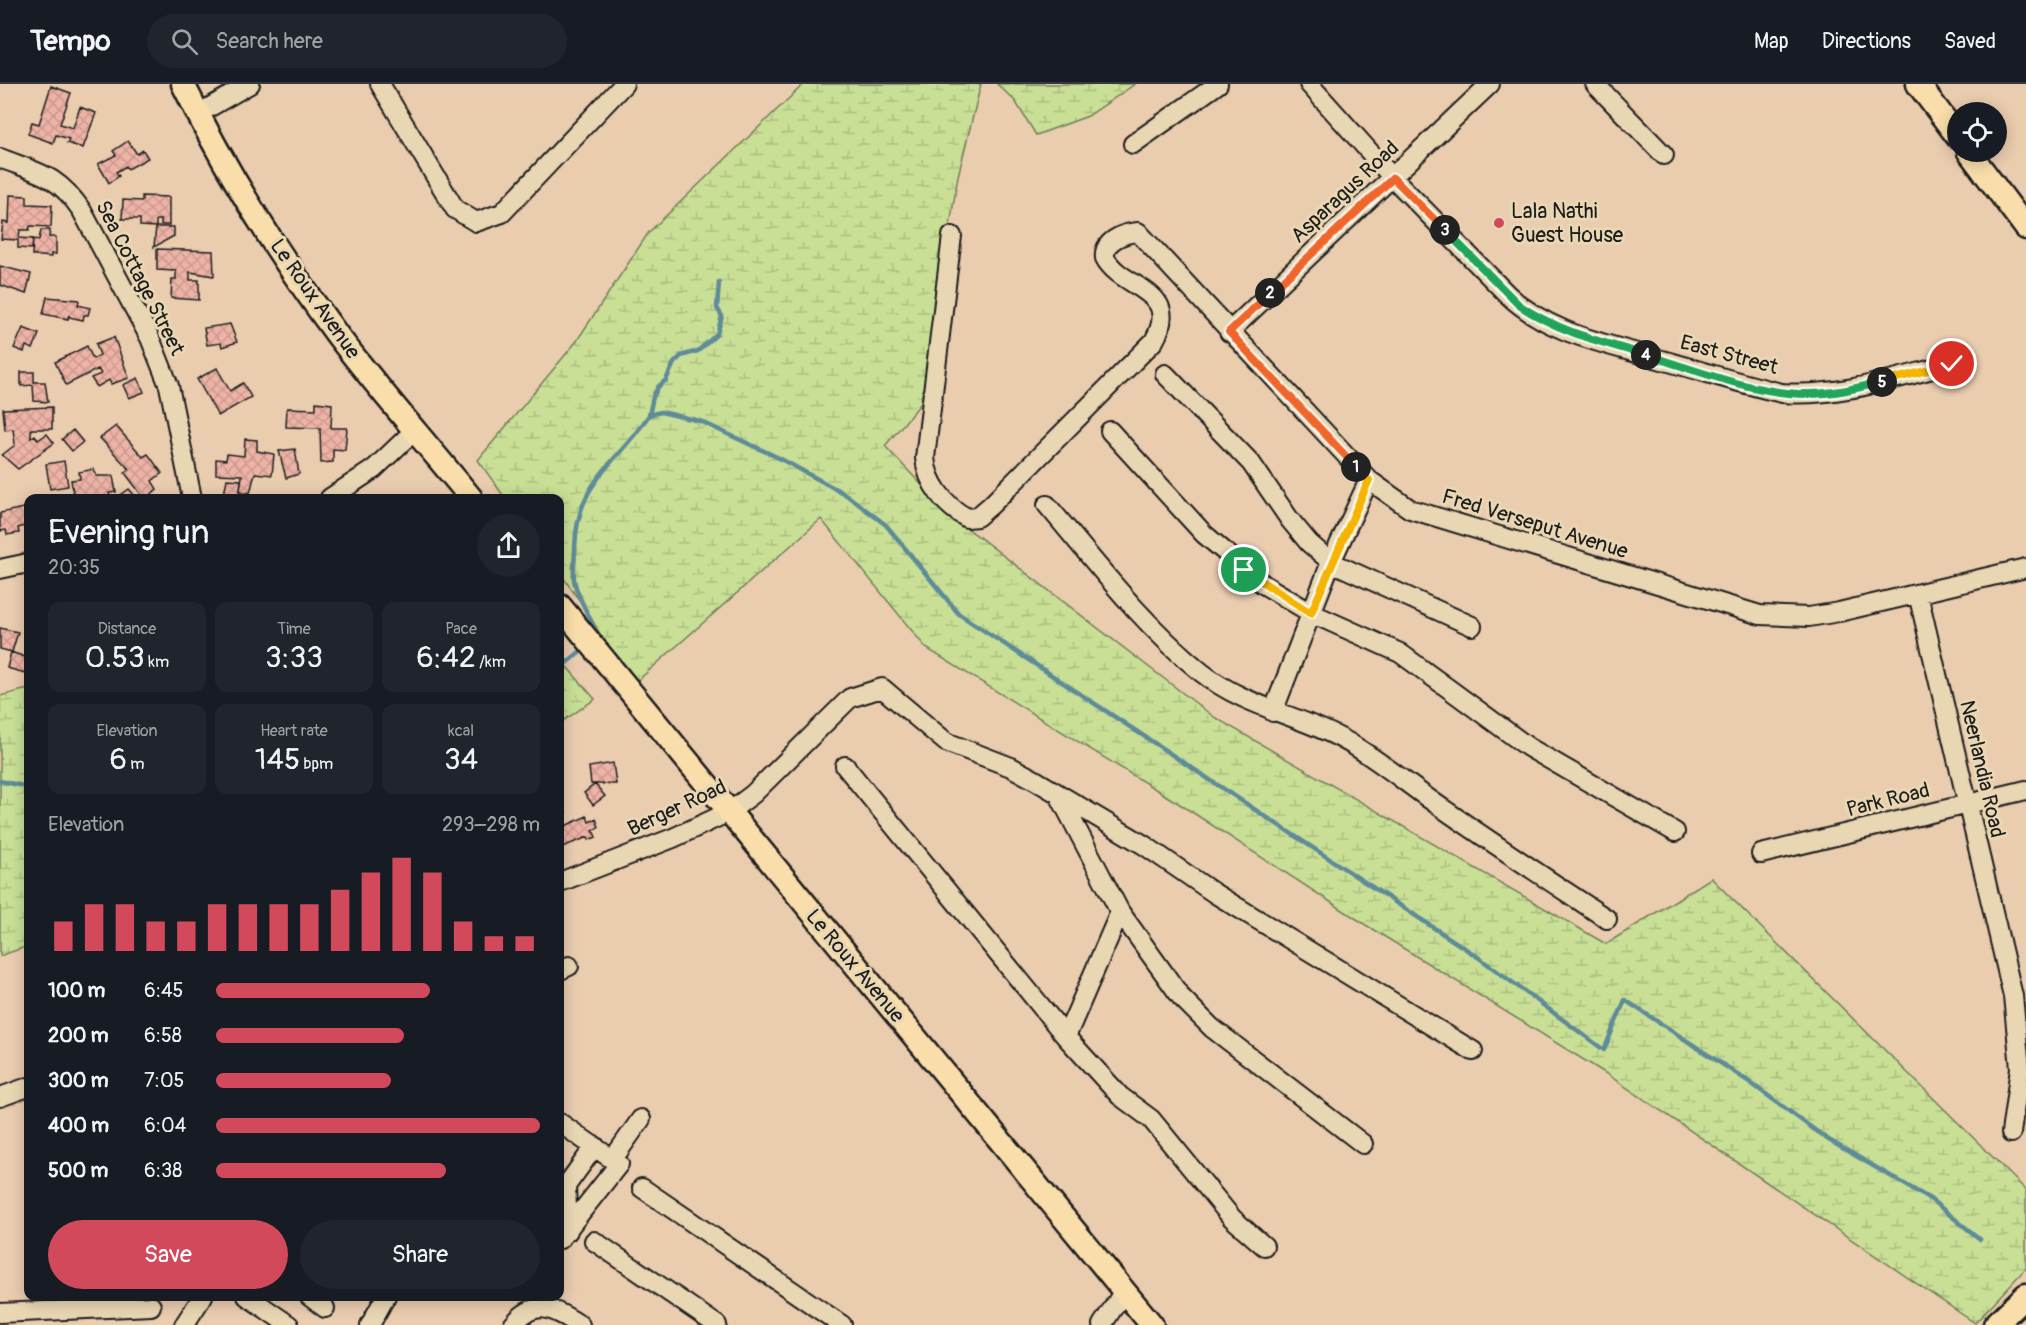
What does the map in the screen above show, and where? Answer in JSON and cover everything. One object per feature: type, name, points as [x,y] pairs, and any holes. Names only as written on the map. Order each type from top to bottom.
[{"type":"main road","name":"Le Roux Avenue","points":[[183,84],[198,114],[274,242],[332,326],[468,494]]},
{"type":"main road","points":[[1918,84],[1947,122]]},
{"type":"main road","points":[[1976,162],[2026,228]]},
{"type":"main road","name":"Le Roux Avenue","points":[[564,611],[1152,1325]]},
{"type":"main road","points":[[1995,1325],[2026,1295]]},
{"type":"street","points":[[198,114],[250,84]]},
{"type":"street","points":[[380,84],[455,210],[476,222],[502,213],[624,84]]},
{"type":"street","points":[[1133,144],[1218,84]]},
{"type":"street","name":"East Street","points":[[1309,84],[1393,178],[1519,305],[1548,324],[1581,336],[1782,393],[1810,394],[1848,390],[1952,364]]},
{"type":"street","name":"Asparagus Road","points":[[1229,332],[1490,84]]},
{"type":"street","points":[[1595,84],[1664,155]]},
{"type":"street","name":"Sea Cottage Street","points":[[0,158],[53,178],[69,191],[82,211],[150,338],[169,386],[191,494]]},
{"type":"street","name":"Fred Verseput Avenue","points":[[952,236],[925,458],[926,472],[937,491],[958,512],[970,519],[977,517],[996,501],[1154,341],[1162,318],[1155,298],[1113,269],[1105,258],[1107,247],[1113,241],[1123,234],[1138,231],[1229,332],[1369,480],[1410,509],[1760,615],[1809,617],[2026,568]]},
{"type":"street","points":[[1165,374],[1251,463],[1290,520],[1309,543],[1331,562],[1472,626]]},
{"type":"street","points":[[336,494],[374,469],[415,430]]},
{"type":"street","points":[[1110,430],[1220,549],[1263,584],[1311,613],[1400,653],[1535,751],[1675,832]]},
{"type":"street","points":[[1273,712],[1331,562],[1369,480]]},
{"type":"street","points":[[1047,505],[1161,638],[1216,682],[1273,712],[1332,734],[1357,747],[1445,810],[1608,919]]},
{"type":"street","points":[[0,569],[24,564]]},
{"type":"street","name":"Neerlandia Road","points":[[1918,594],[2013,996],[2019,1034],[2020,1068],[2011,1133]]},
{"type":"street","name":"Berger Road","points":[[564,880],[673,838],[729,812],[753,794],[850,698],[882,688],[946,742],[1011,766],[1059,795]]},
{"type":"street","points":[[845,766],[1066,1037],[1112,1089],[1151,1119],[1233,1218],[1264,1246]]},
{"type":"street","name":"Park Road","points":[[1761,854],[2026,790]]},
{"type":"street","points":[[1059,795],[1120,912],[1181,997],[1197,1014],[1363,1144]]},
{"type":"street","points":[[1059,795],[1473,1051]]},
{"type":"street","points":[[1066,1037],[1120,912]]},
{"type":"street","points":[[0,1097],[24,1088]]},
{"type":"street","points":[[564,1235],[616,1161],[641,1119]]},
{"type":"street","points":[[564,1126],[616,1161]]},
{"type":"street","points":[[564,1235],[566,1186],[595,1146]]},
{"type":"street","points":[[642,1188],[839,1324]]},
{"type":"street","points":[[594,1241],[717,1325]]},
{"type":"street","points":[[1102,1325],[1124,1291]]},
{"type":"street","points":[[184,1325],[199,1301]]},
{"type":"street","points":[[254,1301],[289,1325]]},
{"type":"street","points":[[316,1301],[326,1308]]},
{"type":"street","points":[[370,1325],[383,1301]]},
{"type":"street","points":[[513,1325],[535,1302],[555,1310],[580,1325]]},
{"type":"street","points":[[0,1313],[151,1306]]},
{"type":"green space","points":[[804,84],[981,84],[958,176],[921,403],[885,446],[949,514],[1214,717],[1606,944],[1711,878],[2026,1190],[2026,1268],[1975,1323],[1605,1073],[1369,927],[1178,803],[926,648],[821,519],[637,681],[610,651],[587,611],[564,579],[564,494],[502,494],[478,460],[576,342],[649,232]]},
{"type":"green space","points":[[997,84],[1135,84],[1088,116],[1036,135],[1015,101]]},
{"type":"green space","points":[[564,664],[595,699],[564,720]]},
{"type":"green space","points":[[24,690],[24,947],[0,956],[0,696]]},
{"type":"building","points":[[51,86],[71,93],[60,124],[73,128],[80,107],[96,113],[83,148],[67,143],[69,139],[56,135],[53,143],[28,134],[32,122],[39,124]]},
{"type":"building","points":[[128,141],[137,154],[143,150],[148,158],[128,169],[126,166],[116,172],[119,176],[109,183],[98,164],[116,155],[113,151]]},
{"type":"building","points":[[10,195],[27,196],[27,204],[52,205],[51,227],[30,226],[29,230],[20,230],[19,238],[33,239],[32,249],[18,248],[18,240],[1,239],[3,222],[9,223]]},
{"type":"building","points":[[142,196],[169,197],[169,225],[161,225],[161,220],[156,220],[156,227],[140,226],[140,219],[122,219],[123,200],[142,201]]},
{"type":"building","points":[[156,227],[174,227],[174,236],[154,247]]},
{"type":"building","points":[[41,230],[50,230],[49,237],[56,237],[56,254],[51,254],[51,257],[32,255],[33,239],[39,240]]},
{"type":"building","points":[[157,249],[213,251],[214,276],[190,272],[190,280],[199,280],[199,300],[171,298],[172,279],[176,279],[176,271],[157,270]]},
{"type":"building","points":[[0,266],[31,274],[26,294],[0,285]]},
{"type":"building","points":[[47,297],[79,300],[78,305],[90,308],[88,315],[84,315],[83,320],[69,317],[69,315],[68,319],[43,314]]},
{"type":"building","points":[[230,324],[237,342],[222,347],[221,343],[207,345],[204,328]]},
{"type":"building","points":[[23,328],[39,334],[33,349],[26,346],[24,352],[14,348]]},
{"type":"building","points":[[114,337],[129,378],[111,384],[109,380],[97,387],[91,378],[101,374],[98,369],[66,385],[55,362],[87,346],[93,359],[100,355],[96,344]]},
{"type":"building","points":[[217,368],[230,391],[243,383],[251,397],[218,416],[197,379]]},
{"type":"building","points":[[21,372],[34,372],[34,382],[45,382],[48,402],[34,401],[33,385],[21,386]]},
{"type":"building","points":[[138,378],[144,392],[129,398],[123,385]]},
{"type":"building","points":[[316,402],[332,404],[331,428],[347,428],[345,450],[333,449],[333,462],[321,463],[320,428],[286,427],[287,408],[316,409]]},
{"type":"building","points":[[52,407],[52,429],[31,429],[31,438],[35,435],[38,440],[47,434],[54,443],[18,469],[2,455],[15,445],[13,429],[5,430],[3,409]]},
{"type":"building","points":[[116,426],[143,457],[148,454],[162,473],[152,481],[157,489],[151,494],[141,494],[125,473],[129,469],[100,438]]},
{"type":"building","points":[[73,430],[83,442],[72,451],[62,439]]},
{"type":"building","points":[[245,439],[257,440],[257,451],[274,454],[272,475],[255,473],[250,493],[240,491],[242,475],[216,474],[216,459],[226,460],[227,454],[244,456]]},
{"type":"building","points":[[295,449],[299,474],[286,478],[279,451]]},
{"type":"building","points":[[64,461],[68,486],[50,489],[46,464]]},
{"type":"building","points":[[94,469],[96,476],[113,476],[116,492],[73,494],[71,480],[80,479],[79,472]]},
{"type":"building","points":[[227,479],[241,480],[239,494],[224,494]]},
{"type":"building","points":[[129,489],[133,494],[122,494]]},
{"type":"building","points":[[24,508],[24,526],[18,528],[19,533],[7,535],[6,530],[0,531],[0,513]]},
{"type":"building","points":[[0,628],[18,632],[12,652],[0,649]]},
{"type":"building","points":[[11,652],[24,657],[24,673],[7,668]]},
{"type":"building","points":[[613,763],[616,784],[591,784],[589,767]]},
{"type":"building","points":[[595,784],[605,796],[593,805],[584,793]]},
{"type":"building","points":[[587,816],[589,822],[596,819],[599,827],[593,830],[596,837],[589,840],[588,837],[564,846],[564,824],[565,826]]},
{"type":"waterway","points":[[649,415],[653,397],[658,387],[666,380],[674,363],[681,356],[698,351],[717,334],[722,316],[717,308],[719,282]]},
{"type":"waterway","points":[[596,635],[578,595],[574,580],[577,525],[583,505],[600,475],[649,415],[661,412],[700,421],[779,458],[845,494],[886,525],[959,614],[1478,957],[1604,1050],[1625,1000],[1748,1081],[1827,1139],[1930,1199],[1980,1239]]},
{"type":"waterway","points":[[564,665],[586,647]]},
{"type":"waterway","points":[[0,781],[24,786]]},
{"type":"place","name":"Lala Nathi Guest House","points":[[1499,223]]},
{"type":"route","points":[[1244,570],[1311,613],[1331,562],[1369,480],[1229,332],[1393,178],[1519,305],[1548,324],[1581,336],[1757,388],[1782,393],[1810,394],[1848,390],[1952,364]]}]
